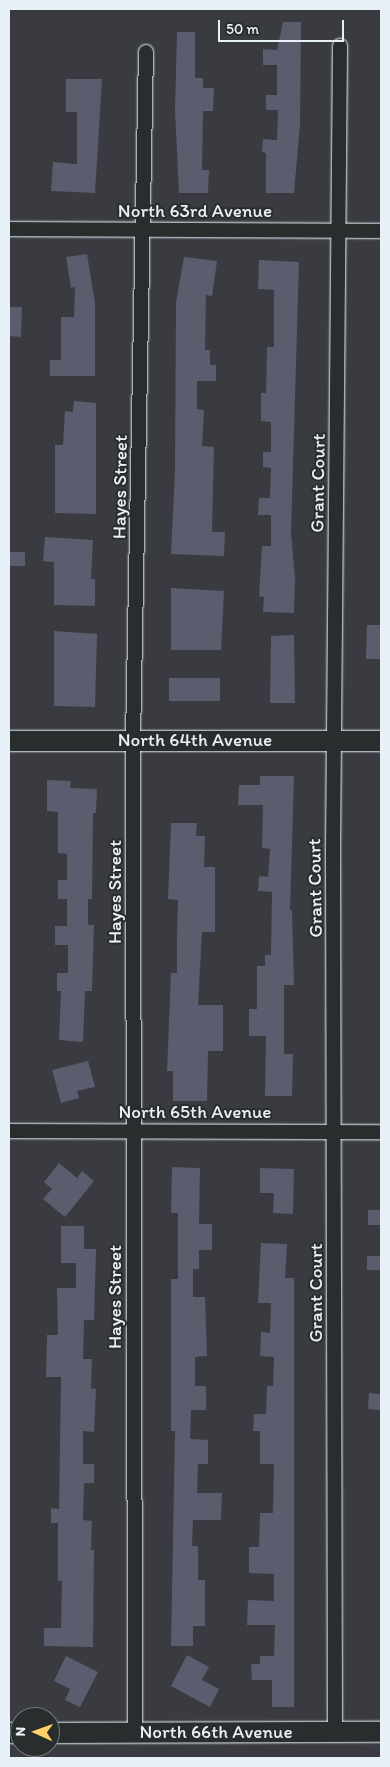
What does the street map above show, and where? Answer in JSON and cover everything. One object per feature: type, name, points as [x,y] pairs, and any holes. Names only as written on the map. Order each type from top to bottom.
[{"type":"street","name":"Grant Court","points":[[335,1731],[334,740],[341,231],[340,46]]},
{"type":"street","name":"Hayes Street","points":[[135,1732],[133,740],[146,52]]},
{"type":"street","name":"North 63rd Avenue","points":[[9,229],[381,231]]},
{"type":"street","name":"North 64th Avenue","points":[[9,741],[381,741]]},
{"type":"street","name":"North 65th Avenue","points":[[9,1131],[381,1132]]},
{"type":"street","name":"North 66th Avenue","points":[[60,1733],[381,1732]]},
{"type":"building","points":[[283,22],[301,22],[300,125],[294,193],[266,193],[266,153],[262,152],[263,139],[277,140],[278,110],[266,110],[266,95],[277,95],[277,65],[263,65],[263,49],[277,50]]},
{"type":"building","points":[[177,32],[195,32],[195,78],[203,78],[203,88],[214,88],[213,111],[203,111],[202,170],[209,170],[208,193],[179,193],[175,110]]},
{"type":"building","points":[[66,79],[102,79],[95,193],[51,191],[53,162],[77,164],[77,112],[66,112]]},
{"type":"building","points":[[87,254],[95,303],[95,376],[50,376],[50,360],[61,360],[61,317],[74,317],[75,287],[71,288],[66,257]]},
{"type":"building","points":[[184,257],[217,261],[212,296],[206,295],[205,350],[210,350],[210,365],[216,365],[216,381],[197,381],[197,409],[204,410],[202,446],[214,447],[212,532],[225,532],[224,556],[171,554],[175,470],[176,302]]},
{"type":"building","points":[[259,260],[299,262],[291,532],[295,579],[294,613],[263,612],[264,597],[259,596],[262,546],[271,546],[271,515],[258,515],[259,498],[270,498],[271,468],[263,467],[263,452],[271,452],[271,422],[261,421],[261,393],[266,393],[267,347],[274,347],[274,290],[258,289]]},
{"type":"building","points":[[9,307],[22,307],[21,337],[9,336]]},
{"type":"building","points":[[74,401],[96,403],[96,514],[55,513],[55,445],[63,445],[65,411],[73,412]]},
{"type":"building","points":[[45,537],[93,540],[91,579],[95,579],[95,606],[54,605],[54,562],[43,561]]},
{"type":"building","points":[[9,552],[25,552],[25,566],[9,566]]},
{"type":"building","points":[[171,588],[224,591],[221,650],[171,650]]},
{"type":"building","points":[[367,625],[381,625],[381,659],[366,659]]},
{"type":"building","points":[[54,631],[97,634],[95,707],[54,706]]},
{"type":"building","points":[[294,635],[295,703],[270,703],[271,636]]},
{"type":"building","points":[[169,678],[220,678],[220,701],[169,701]]},
{"type":"building","points":[[260,776],[294,776],[290,910],[292,910],[294,985],[284,985],[284,1054],[293,1054],[292,1096],[265,1096],[266,1036],[249,1036],[249,1009],[257,1009],[257,966],[265,966],[265,955],[271,955],[272,892],[258,891],[259,876],[268,877],[270,849],[262,848],[263,805],[238,805],[239,785],[260,785]]},
{"type":"building","points":[[47,780],[71,781],[70,788],[97,789],[96,813],[93,813],[92,899],[88,899],[88,925],[94,925],[92,991],[85,991],[83,1042],[59,1040],[61,991],[57,991],[57,973],[68,973],[68,945],[55,945],[55,926],[67,926],[67,899],[58,899],[58,880],[67,880],[67,854],[58,853],[58,812],[47,811]]},
{"type":"building","points":[[171,823],[197,823],[196,836],[205,836],[204,867],[215,867],[215,932],[202,932],[198,1005],[223,1005],[223,1051],[208,1051],[207,1101],[173,1101],[173,1071],[167,1071],[171,973],[177,973],[178,900],[168,899]]},
{"type":"building","points":[[88,1061],[95,1087],[77,1091],[79,1098],[61,1103],[52,1070]]},
{"type":"building","points":[[59,1163],[77,1178],[82,1171],[94,1181],[65,1217],[43,1199],[52,1189],[44,1182]]},
{"type":"building","points":[[172,1167],[200,1168],[199,1224],[212,1224],[212,1250],[199,1250],[199,1269],[193,1269],[193,1297],[205,1297],[207,1356],[195,1357],[195,1386],[206,1386],[206,1410],[191,1410],[190,1439],[208,1440],[208,1464],[198,1464],[197,1493],[222,1493],[221,1520],[193,1520],[192,1546],[198,1546],[198,1580],[205,1580],[205,1626],[193,1626],[193,1646],[171,1646],[175,1431],[171,1431],[171,1279],[178,1279],[178,1213],[171,1213]]},
{"type":"building","points":[[260,1168],[294,1169],[293,1214],[273,1213],[274,1193],[260,1193]]},
{"type":"building","points":[[368,1210],[381,1210],[381,1225],[368,1225]]},
{"type":"building","points":[[61,1226],[84,1226],[84,1249],[96,1249],[94,1320],[84,1320],[83,1359],[92,1359],[91,1388],[96,1389],[94,1432],[83,1431],[83,1464],[94,1464],[94,1483],[84,1483],[83,1520],[92,1521],[91,1550],[94,1550],[93,1647],[44,1646],[44,1628],[61,1628],[62,1581],[58,1581],[58,1523],[51,1523],[51,1508],[59,1509],[61,1377],[46,1377],[47,1335],[58,1335],[57,1288],[76,1288],[76,1263],[61,1263]]},
{"type":"building","points":[[261,1243],[287,1244],[285,1278],[294,1278],[294,1707],[272,1707],[272,1680],[252,1680],[251,1664],[260,1664],[260,1656],[274,1656],[275,1625],[247,1625],[248,1600],[274,1601],[274,1574],[249,1573],[249,1547],[259,1547],[260,1513],[273,1513],[274,1464],[260,1464],[260,1431],[253,1431],[254,1414],[266,1414],[267,1386],[273,1386],[274,1357],[260,1356],[261,1332],[270,1333],[271,1303],[258,1303]]},
{"type":"building","points":[[367,1256],[381,1256],[381,1270],[367,1270]]},
{"type":"building","points":[[369,1393],[381,1394],[381,1410],[368,1409]]},
{"type":"building","points":[[187,1655],[209,1667],[202,1680],[219,1689],[210,1707],[171,1686]]},
{"type":"building","points":[[66,1656],[98,1672],[80,1707],[65,1700],[70,1689],[54,1681]]}]
